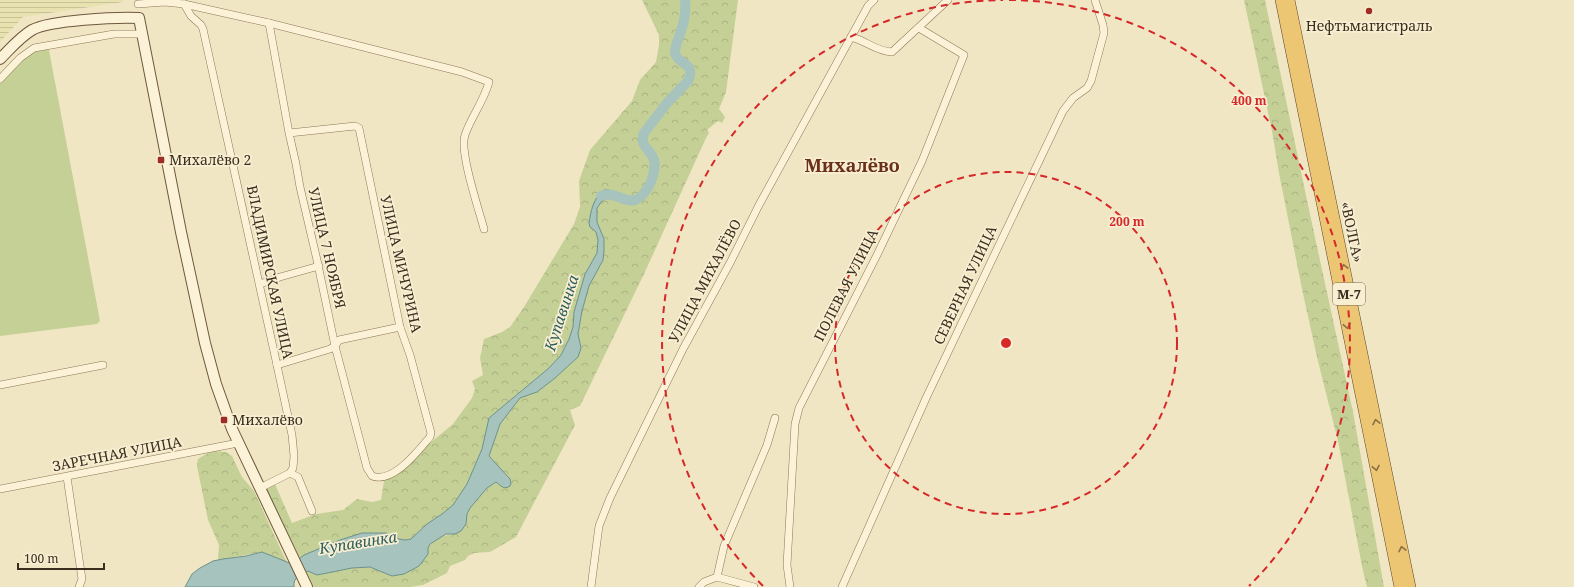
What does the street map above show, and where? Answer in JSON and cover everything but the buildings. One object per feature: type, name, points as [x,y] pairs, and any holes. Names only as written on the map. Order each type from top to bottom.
[{"type":"highway","name":"«ВОЛГА»","points":[[1281,0],[1400,587]]},
{"type":"highway","name":"«ВОЛГА»","points":[[1289,0],[1410,587]]},
{"type":"main road","points":[[0,59],[26,34],[42,26],[107,18],[139,18],[181,232],[205,344],[220,399],[238,443],[306,584]]},
{"type":"street","name":"УЛИЦА МИХАЛЁВО","points":[[591,587],[599,526],[610,498],[683,349],[730,263],[759,205],[868,6],[874,0]]},
{"type":"street","points":[[852,37],[860,39],[882,52],[892,52],[948,0]]},
{"type":"street","name":"СЕВЕРНАЯ УЛИЦА","points":[[842,587],[927,396],[1060,118],[1069,101],[1088,88],[1104,33],[1095,0]]},
{"type":"street","points":[[139,18],[138,2],[184,4],[269,22],[462,72],[489,82],[486,94],[465,134],[463,145],[472,187],[484,228]]},
{"type":"street","name":"ВЛАДИМИРСКАЯ УЛИЦА","points":[[184,4],[191,16],[201,25],[203,29],[277,365],[292,442],[294,462],[290,473]]},
{"type":"street","name":"УЛИЦА 7 НОЯБРЯ","points":[[269,22],[289,133],[319,266],[335,346],[360,446],[367,468],[372,476]]},
{"type":"street","name":"ПОЛЕВАЯ УЛИЦА","points":[[790,587],[787,565],[795,424],[798,408],[877,255],[922,161],[964,55],[919,28]]},
{"type":"street","points":[[0,79],[20,58],[34,48],[114,34],[142,34]]},
{"type":"street","name":"УЛИЦА МИЧУРИНА","points":[[289,133],[355,126],[359,128],[400,327],[410,355],[431,433],[430,437],[403,466],[392,474],[382,478],[372,476]]},
{"type":"street","points":[[260,284],[280,276],[319,266]]},
{"type":"street","points":[[277,365],[330,349],[335,346],[339,340],[400,327]]},
{"type":"street","points":[[0,385],[103,365]]},
{"type":"street","points":[[717,577],[724,546],[767,445],[775,418]]},
{"type":"street","name":"ЗАРЕЧНАЯ УЛИЦА","points":[[0,489],[238,443]]},
{"type":"street","points":[[260,488],[290,473],[298,477],[312,511]]},
{"type":"street","points":[[68,477],[82,580],[79,587]]},
{"type":"street","points":[[699,587],[704,582],[717,577],[754,587]]},
{"type":"shaded area","points":[[0,0],[123,0],[123,2],[23,17],[0,42]]},
{"type":"green space","points":[[642,0],[738,0],[726,92],[719,109],[725,117],[722,123],[718,121],[707,130],[709,133],[644,274],[580,406],[570,410],[575,425],[516,537],[490,552],[474,553],[468,556],[465,560],[450,566],[447,573],[423,585],[410,587],[311,587],[306,572],[308,571],[317,575],[352,568],[370,567],[392,576],[437,540],[447,535],[455,534],[466,524],[467,514],[470,508],[487,488],[496,482],[510,479],[489,456],[500,424],[520,398],[537,392],[555,378],[578,357],[581,348],[578,334],[582,311],[589,286],[603,260],[604,239],[597,222],[597,208],[593,228],[596,232],[598,240],[597,253],[585,274],[574,312],[573,327],[569,339],[561,355],[549,368],[489,418],[482,449],[467,484],[453,505],[427,524],[411,539],[399,539],[386,533],[362,533],[339,540],[300,558],[265,488],[275,484],[292,523],[316,514],[343,510],[357,499],[372,502],[381,500],[384,481],[409,466],[430,443],[453,424],[472,398],[475,389],[472,381],[483,375],[480,358],[484,339],[510,327],[524,307],[574,224],[580,207],[579,181],[590,150],[632,101],[640,80],[656,62],[659,35]],"holes":[[[600,193],[611,197],[602,201],[597,208]]]},
{"type":"green space","points":[[1244,0],[1265,0],[1353,412],[1384,587],[1367,587],[1363,571],[1338,441],[1302,289],[1272,131]]},
{"type":"green space","points":[[48,45],[100,321],[97,324],[0,336],[0,79],[20,58]]},
{"type":"green space","points":[[215,451],[226,452],[232,456],[242,477],[254,491],[287,563],[262,552],[218,560],[219,545],[208,520],[197,466],[198,459]]},
{"type":"water","points":[[604,190],[609,190],[613,195],[602,201],[597,208],[597,222],[604,239],[603,260],[589,286],[582,311],[578,334],[581,348],[578,357],[537,392],[520,398],[500,424],[489,456],[510,479],[510,486],[504,488],[496,482],[487,488],[470,508],[467,514],[466,524],[461,531],[455,534],[446,534],[430,544],[428,554],[419,566],[404,574],[392,576],[370,567],[352,568],[317,575],[308,571],[296,579],[294,587],[185,587],[192,574],[213,561],[262,552],[292,564],[304,555],[340,540],[362,533],[386,533],[399,539],[411,539],[427,524],[453,505],[467,484],[482,449],[489,418],[549,368],[561,355],[569,339],[573,327],[574,312],[585,274],[597,253],[598,240],[596,232],[590,227],[589,223],[595,201]]},
{"type":"waterway","name":"Купавинка","points":[[601,196],[607,194],[630,201],[635,200],[641,196],[650,183],[654,171],[654,160],[644,145],[644,133],[667,103],[688,81],[690,75],[690,70],[686,64],[679,60],[675,53],[684,20],[685,0]]},
{"type":"place","name":"Нефтьмагистраль","points":[[1369,11]]},
{"type":"place","name":"Михалёво 2","points":[[161,160]]},
{"type":"place","name":"Михалёво","points":[[224,420]]},
{"type":"district","name":"Михалёво","points":[[852,166]]}]
